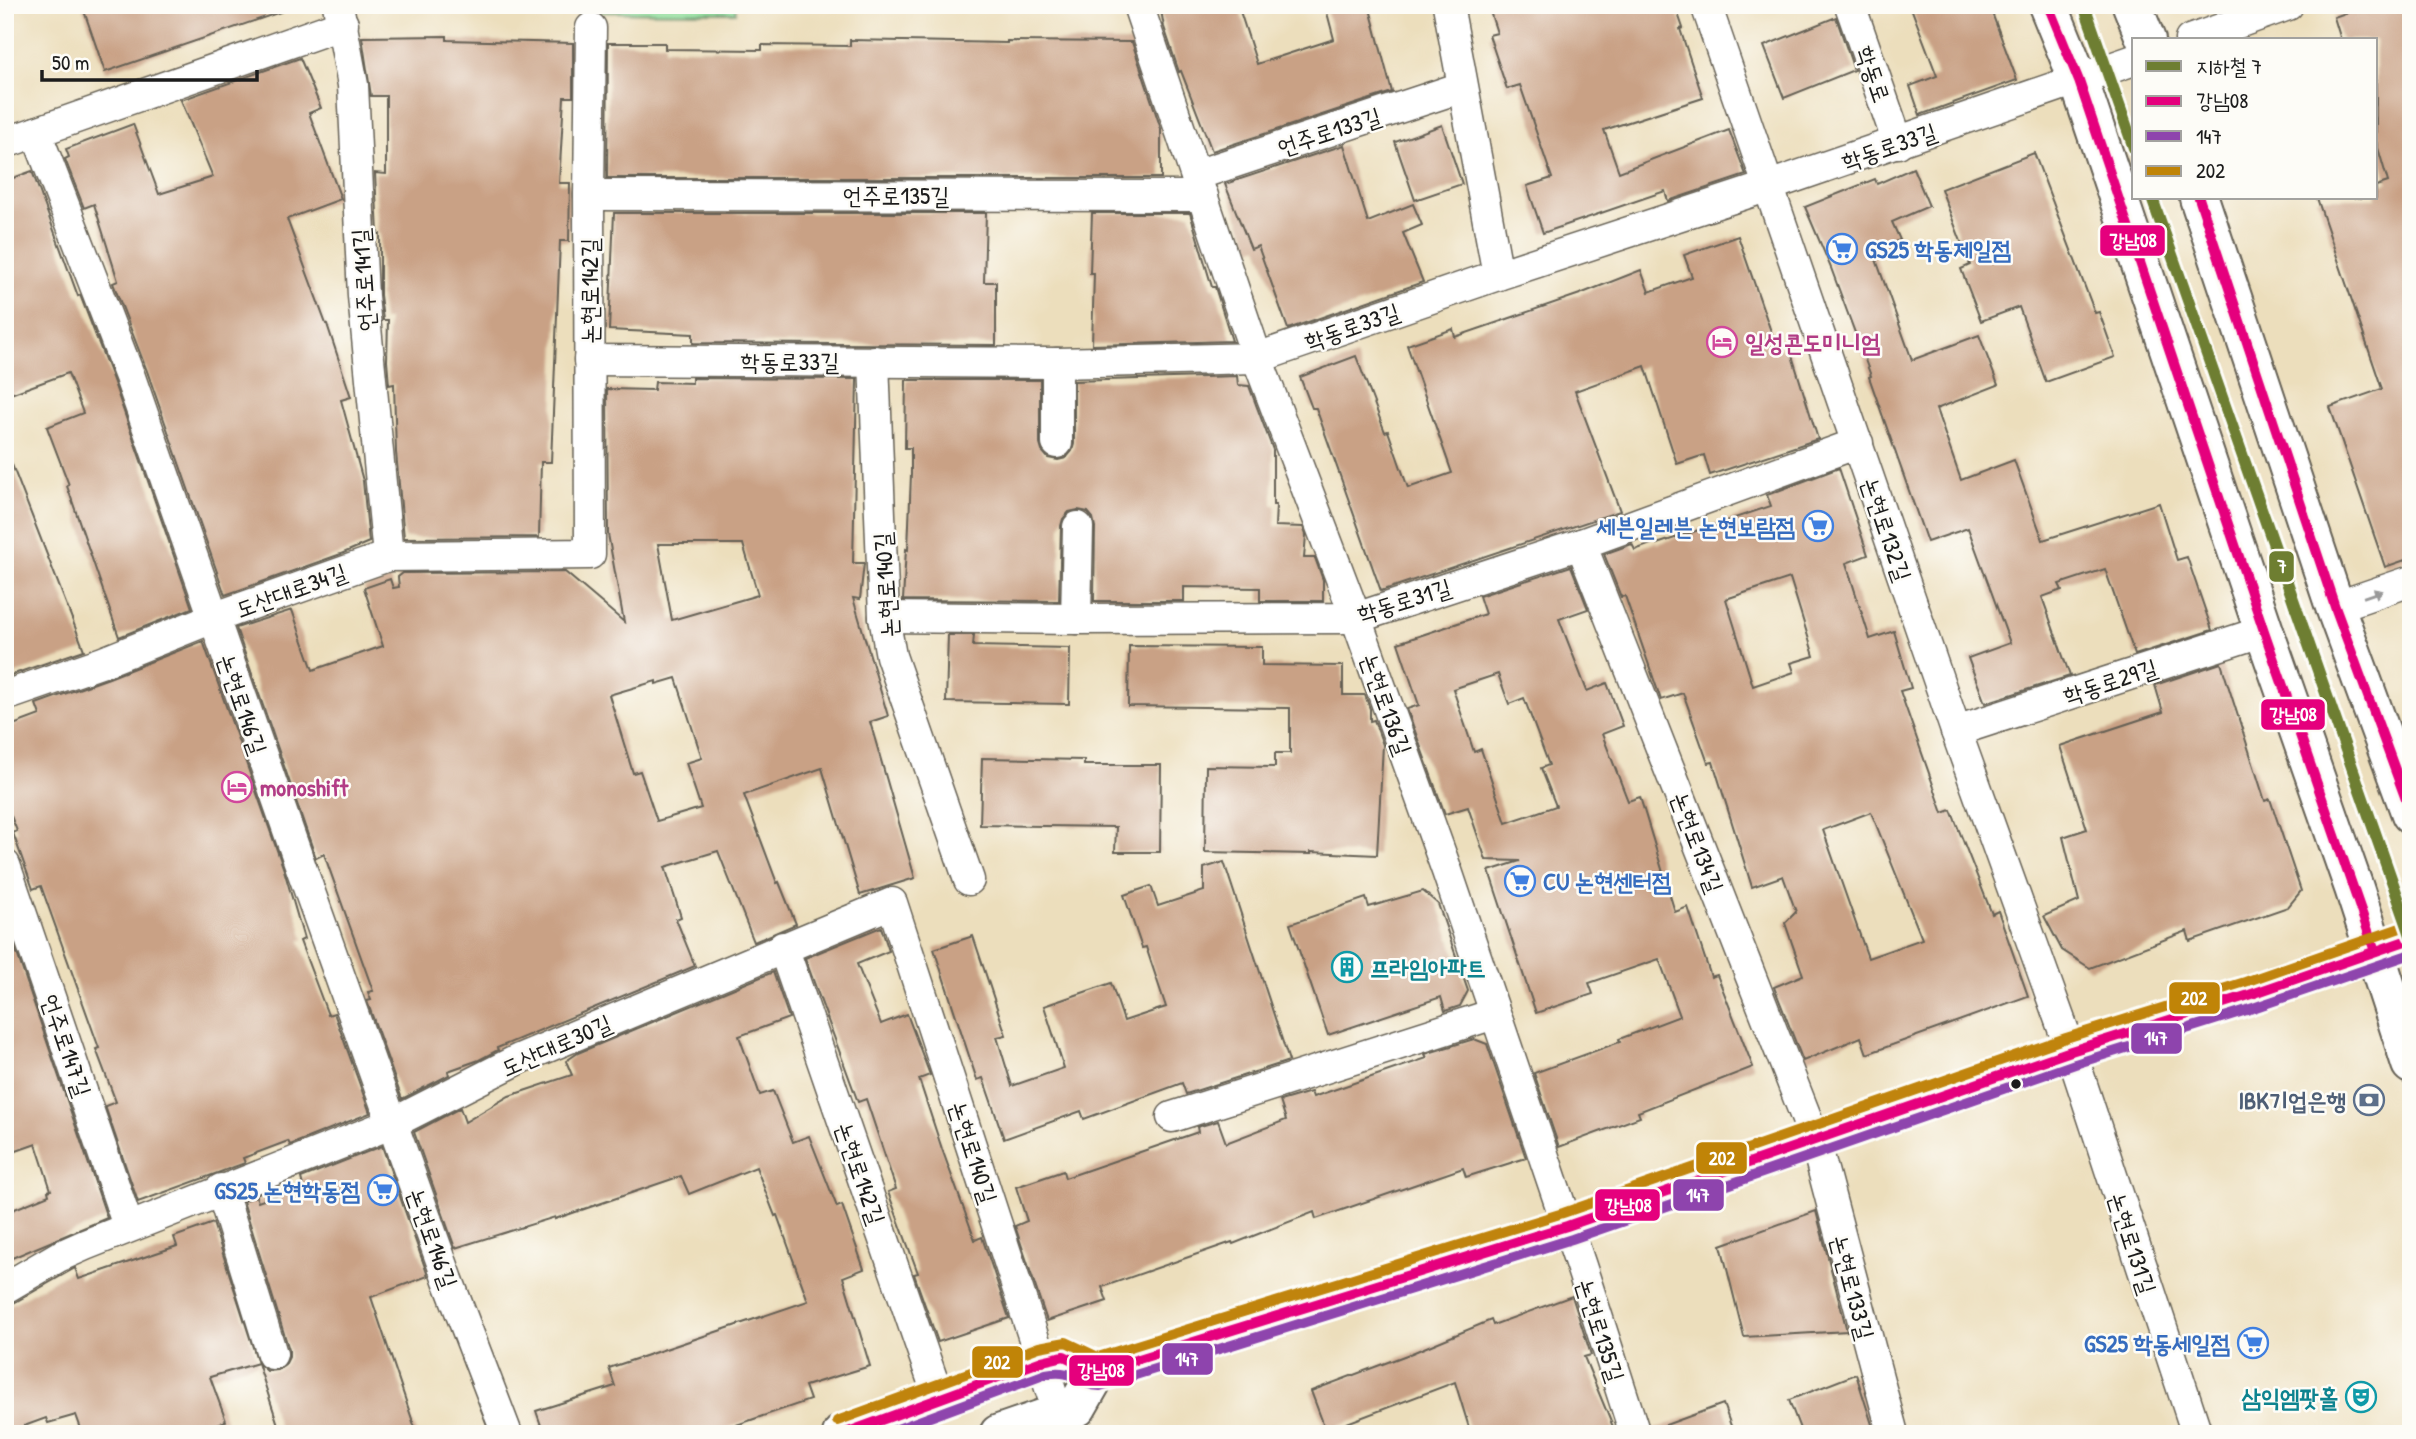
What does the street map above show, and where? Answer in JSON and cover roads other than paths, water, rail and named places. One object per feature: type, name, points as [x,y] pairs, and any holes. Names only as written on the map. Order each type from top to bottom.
[{"type":"main road","points":[[2048,5],[2079,81],[2411,1064]]},
{"type":"main road","points":[[2132,5],[2145,38]]},
{"type":"main road","points":[[2200,200],[2336,607],[2411,814]]},
{"type":"main road","points":[[999,1434],[1061,1424],[1077,1407],[1097,1372],[1567,1226],[2071,1051],[2249,995],[2411,939]]},
{"type":"main road","points":[[842,1434],[1042,1361],[1064,1356],[1097,1372]]},
{"type":"street","points":[[1138,5],[1257,358]]},
{"type":"street","points":[[1448,5],[1498,275]]},
{"type":"street","name":"논현로132길","points":[[1706,5],[1956,731],[2071,1051]]},
{"type":"street","name":"학동로","points":[[1850,5],[1898,143]]},
{"type":"street","points":[[2196,38],[2288,5]]},
{"type":"street","points":[[5,143],[341,15]]},
{"type":"street","name":"언주로141길","points":[[341,15],[353,85],[363,296],[388,556]]},
{"type":"street","name":"논현로142길","points":[[590,554],[591,28]]},
{"type":"street","name":"학동로33길","points":[[589,360],[1058,363],[1257,358],[1898,143],[2132,61]]},
{"type":"street","name":"언주로133길","points":[[1200,185],[1462,86]]},
{"type":"street","name":"논현로146길","points":[[36,132],[130,377],[448,1280],[507,1434]]},
{"type":"street","name":"언주로135길","points":[[589,195],[1200,185]]},
{"type":"street","name":"논현로136길","points":[[1257,358],[1356,618],[1447,871],[1567,1226]]},
{"type":"street","name":"논현로140길","points":[[874,361],[884,617],[891,656],[969,880]]},
{"type":"street","points":[[1057,443],[1058,363]]},
{"type":"street","name":"학동로31길","points":[[884,617],[1356,618],[1581,544],[1858,443]]},
{"type":"street","points":[[1076,619],[1078,527]]},
{"type":"street","name":"논현로134길","points":[[1581,544],[1815,1140]]},
{"type":"street","name":"도산대로34길","points":[[5,696],[388,556],[590,554]]},
{"type":"street","points":[[2336,607],[2411,581]]},
{"type":"street","name":"학동로29길","points":[[1956,731],[2264,631]]},
{"type":"street","name":"언주로147길","points":[[5,865],[128,1226]]},
{"type":"street","name":"논현로140길","points":[[892,903],[1061,1424]]},
{"type":"street","name":"도산대로30길","points":[[5,1288],[58,1257],[128,1226],[393,1123],[519,1059],[892,903]]},
{"type":"street","name":"논현로142길","points":[[783,947],[939,1399]]},
{"type":"street","points":[[1172,1118],[1494,1014]]},
{"type":"street","name":"논현로131길","points":[[2071,1051],[2197,1434]]},
{"type":"street","name":"논현로133길","points":[[1815,1140],[1893,1434]]},
{"type":"street","points":[[221,1189],[272,1354]]},
{"type":"street","name":"논현로135길","points":[[1567,1226],[1635,1434]]},
{"type":"metro line","name":"7","points":[[2084,5],[2132,142]]},
{"type":"metro line","name":"7","points":[[2153,200],[2411,935]]},
{"type":"place","name":"GS25 학동제일점","points":[[1842,249]]},
{"type":"place","name":"일성콘도미니엄","points":[[1722,342]]},
{"type":"place","name":"세븐일레븐 논현보람점","points":[[1818,526]]},
{"type":"place","name":"monoshift","points":[[237,787]]},
{"type":"place","name":"CU 논현센터점","points":[[1520,881]]},
{"type":"place","name":"프라임아파트","points":[[1347,967]]},
{"type":"place","name":"IBK기업은행","points":[[2369,1100]]},
{"type":"place","name":"GS25 논현학동점","points":[[383,1190]]},
{"type":"place","name":"GS25 학동세일점","points":[[2253,1343]]},
{"type":"place","name":"삼익엠팟홀","points":[[2361,1397]]}]
